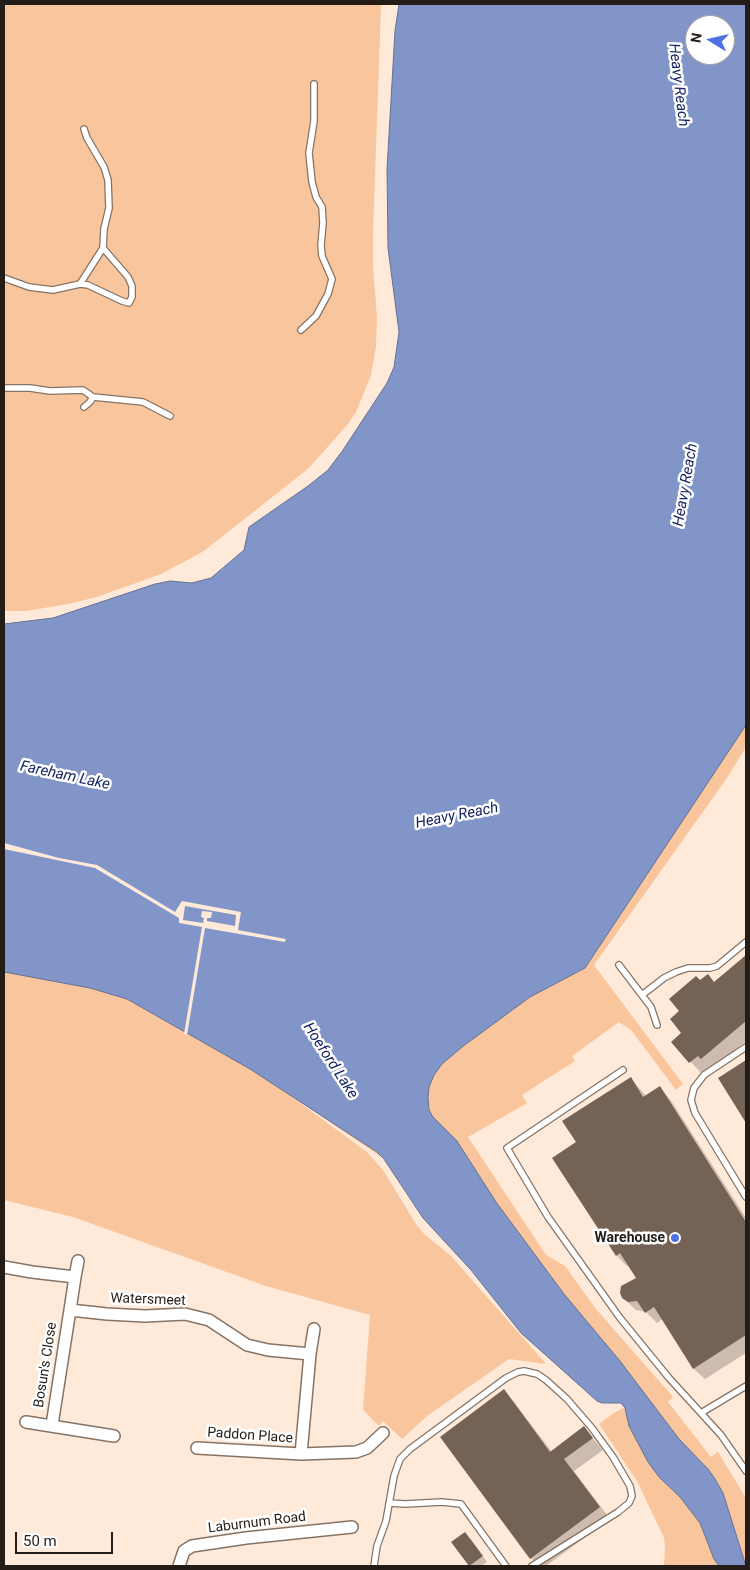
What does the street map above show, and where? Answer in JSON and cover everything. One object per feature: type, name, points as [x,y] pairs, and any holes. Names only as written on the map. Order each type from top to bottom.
[{"type":"street","points":[[70,1310],[78,1261]]},
{"type":"street","points":[[4,1267],[75,1277]]},
{"type":"street","name":"Watersmeet","points":[[70,1310],[136,1316],[185,1314],[209,1320],[247,1345],[268,1350],[310,1354]]},
{"type":"street","name":"Bosun's Close","points":[[52,1425],[70,1310]]},
{"type":"street","points":[[310,1354],[314,1329]]},
{"type":"street","name":"Paddon Place","points":[[302,1454],[310,1354]]},
{"type":"street","points":[[26,1422],[114,1436]]},
{"type":"street","name":"Paddon Place","points":[[197,1448],[302,1454],[356,1452],[367,1448],[383,1433]]},
{"type":"street","name":"Laburnum Road","points":[[179,1566],[184,1551],[192,1546],[246,1538],[352,1527]]},
{"type":"lane","points":[[301,330],[316,316],[328,294],[332,279],[322,256],[321,245],[324,223],[322,207],[316,197],[312,182],[309,153],[314,121],[314,84]]},
{"type":"lane","points":[[80,284],[103,248],[104,229],[110,208],[108,180],[104,167],[87,138],[84,129]]},
{"type":"lane","points":[[4,278],[29,287],[53,290],[88,284],[128,303],[132,297],[132,286],[128,277],[103,248]]},
{"type":"lane","points":[[4,388],[30,388],[50,391],[83,390],[92,397],[143,402],[170,416]]},
{"type":"lane","points":[[84,407],[90,402],[92,397]]},
{"type":"lane","points":[[642,995],[664,978],[676,972],[688,968],[710,968],[717,966],[746,942]]},
{"type":"lane","points":[[620,965],[651,1007],[657,1024]]},
{"type":"lane","points":[[746,1047],[704,1075],[694,1088],[690,1100],[695,1113],[746,1197]]},
{"type":"lane","points":[[623,1070],[507,1148],[548,1216],[620,1318],[721,1435],[746,1471]]},
{"type":"lane","points":[[374,1566],[377,1546],[386,1521],[396,1468],[403,1454],[511,1375],[524,1371],[537,1374],[559,1390],[592,1428],[613,1457],[630,1486],[632,1496],[629,1503],[618,1512],[532,1566]]},
{"type":"lane","points":[[701,1413],[746,1386]]},
{"type":"lane","points":[[389,1503],[442,1502],[461,1504],[506,1566]]},
{"type":"shaded area","points":[[4,4],[381,4],[373,235],[377,318],[376,347],[371,375],[356,412],[348,424],[309,468],[204,551],[161,574],[97,597],[26,611],[4,611]]},
{"type":"shaded area","points":[[746,540],[746,747],[727,778],[594,965],[683,1084],[676,1090],[631,1030],[619,1022],[572,1056],[575,1061],[522,1095],[527,1103],[468,1137],[546,1255],[565,1266],[596,1309],[673,1397],[668,1402],[711,1457],[718,1452],[746,1498],[746,1566],[664,1566],[664,1538],[637,1481],[599,1424],[625,1407],[621,1403],[602,1403],[597,1401],[521,1333],[471,1270],[423,1218],[384,1159],[274,1084],[367,1152],[383,1170],[424,1234],[450,1255],[546,1364],[509,1359],[427,1416],[402,1439],[383,1421],[379,1426],[363,1410],[370,1315],[266,1286],[73,1217],[4,1200],[4,816]]},
{"type":"water","points":[[399,4],[746,4],[746,725],[585,968],[530,997],[462,1047],[442,1064],[434,1075],[429,1087],[428,1098],[429,1110],[433,1117],[457,1141],[496,1202],[564,1294],[620,1361],[679,1439],[715,1479],[723,1493],[746,1566],[719,1566],[714,1559],[700,1523],[680,1497],[659,1477],[648,1462],[629,1426],[625,1408],[621,1403],[602,1403],[597,1401],[521,1333],[471,1270],[423,1218],[384,1159],[377,1152],[250,1069],[127,999],[90,988],[4,972],[4,624],[53,618],[155,584],[170,581],[192,583],[211,578],[244,550],[249,527],[328,470],[387,383],[394,367],[399,332],[388,248],[387,169],[395,31]]},
{"type":"pier","points":[[4,843],[59,858],[97,865],[175,912],[182,901],[241,912],[238,930],[286,939],[285,942],[205,928],[187,1035],[184,1034],[202,927],[179,923],[179,918],[95,868],[4,849]],"holes":[[[185,906],[236,915],[235,926],[207,921],[207,918],[211,918],[212,912],[202,911],[203,923],[183,920]]]},
{"type":"building","points":[[746,955],[746,1021],[701,1059],[698,1056],[689,1063],[671,1042],[681,1033],[670,1019],[679,1011],[669,999],[696,976],[700,980],[708,974],[714,982]]},
{"type":"building","points":[[746,1060],[746,1123],[718,1078]]},
{"type":"building","name":"Warehouse","points":[[631,1077],[643,1097],[660,1086],[746,1222],[746,1335],[693,1369],[654,1307],[645,1313],[637,1301],[628,1302],[622,1298],[620,1293],[621,1286],[636,1278],[620,1253],[616,1256],[552,1158],[576,1142],[562,1121]]},
{"type":"building","points":[[504,1389],[550,1452],[584,1426],[593,1438],[564,1459],[600,1507],[530,1559],[440,1437]]},
{"type":"building","points":[[465,1532],[483,1556],[469,1566],[451,1542]]},
{"type":"place","name":"Warehouse","points":[[675,1238]]},
{"type":"water label","name":"Heavy Reach","points":[[678,85]]},
{"type":"water label","name":"Heavy Reach","points":[[686,485]]},
{"type":"water label","name":"Fareham Lake","points":[[65,776]]},
{"type":"water label","name":"Heavy Reach","points":[[457,816]]},
{"type":"water label","name":"Hoeford Lake","points":[[330,1061]]}]
